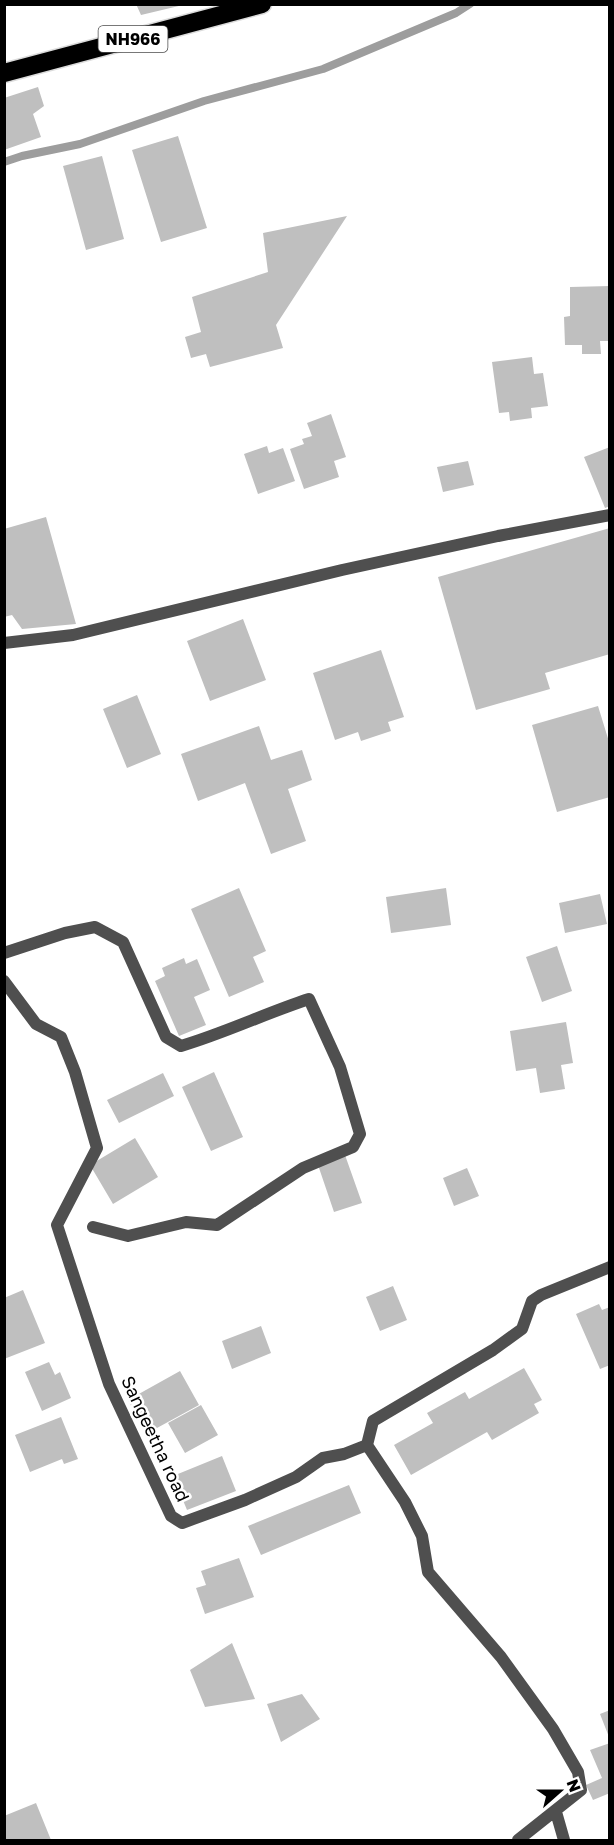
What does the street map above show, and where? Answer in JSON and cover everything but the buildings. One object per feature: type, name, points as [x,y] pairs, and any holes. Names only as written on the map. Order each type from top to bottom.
[{"type":"highway","name":"NH966","points":[[4,73],[262,4]]},
{"type":"street","points":[[4,643],[73,635],[342,570],[498,536],[609,515]]},
{"type":"street","points":[[4,953],[65,933],[95,927],[123,942],[166,1037],[181,1046],[221,1034],[271,1012],[309,999],[340,1067],[360,1134],[353,1147],[303,1168],[218,1225],[186,1222],[128,1236],[93,1227]]},
{"type":"street","name":"Sangeetha road","points":[[4,981],[36,1024],[61,1037],[75,1072],[97,1148],[57,1225],[109,1384],[171,1516],[182,1523],[245,1500],[296,1477],[323,1458],[344,1454],[367,1445]]},
{"type":"street","points":[[518,1840],[581,1790],[578,1773],[553,1729],[501,1657],[428,1572],[422,1536],[405,1502],[367,1445],[373,1421],[494,1350],[522,1329],[532,1301],[541,1295],[609,1267]]},
{"type":"street","points":[[555,1812],[564,1840]]},
{"type":"waterway","points":[[4,162],[80,144],[204,101],[323,69],[456,13],[470,4]]}]
